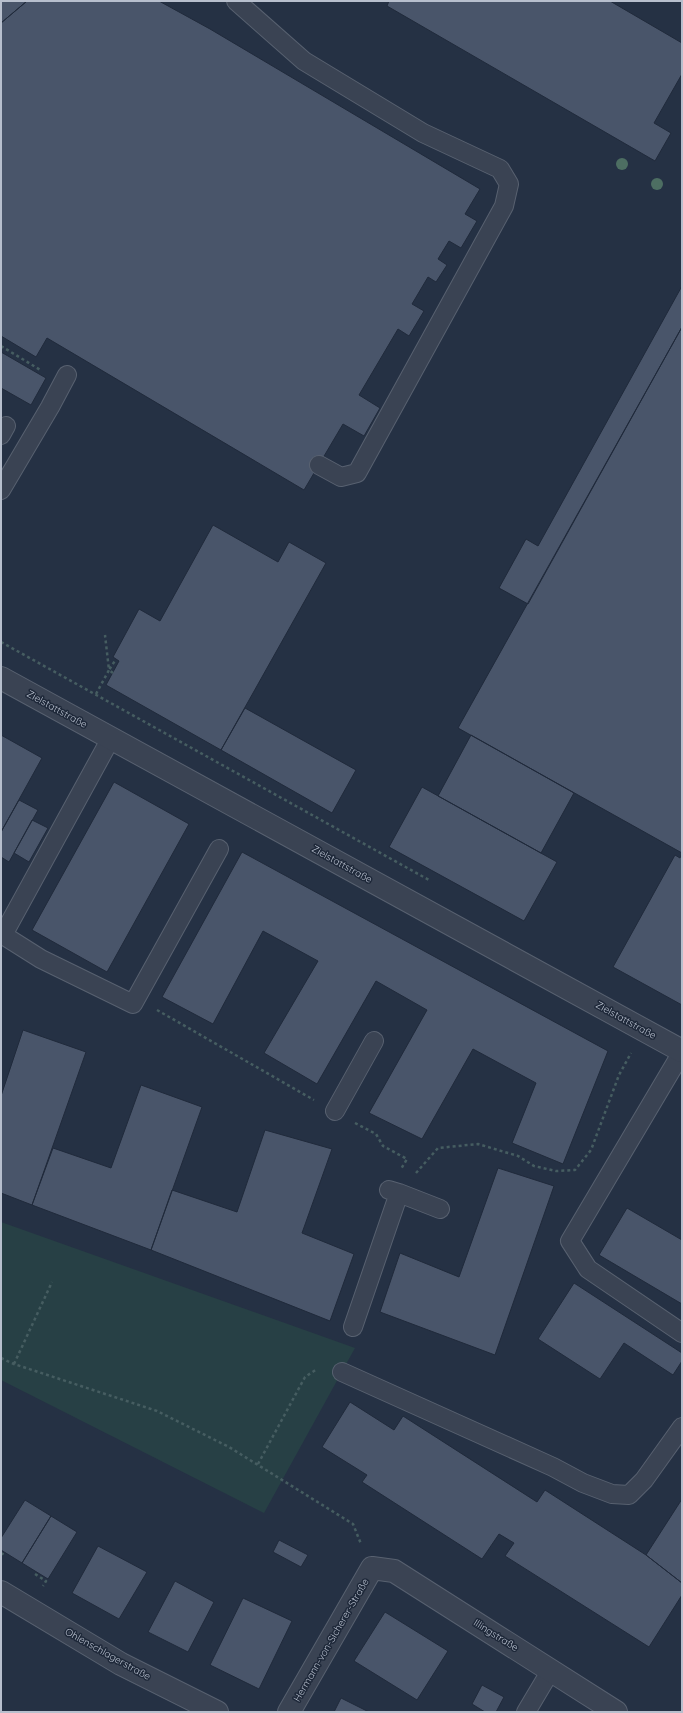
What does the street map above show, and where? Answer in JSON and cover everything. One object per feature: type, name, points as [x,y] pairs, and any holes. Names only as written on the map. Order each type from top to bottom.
[{"type":"street","name":"Zielstattstraße","points":[[1,678],[682,1051]]},
{"type":"street","name":"Illingstraße","points":[[372,1568],[394,1571],[616,1712]]},
{"type":"street","name":"Hermann-von-Sicherer-Straße","points":[[289,1712],[372,1568]]},
{"type":"street","name":"Ohlenschlagerstraße","points":[[1,1592],[122,1664],[217,1712]]},
{"type":"lane","points":[[236,1],[304,61],[423,133],[500,169],[509,184],[504,206],[357,473],[341,477],[319,465]]},
{"type":"lane","points":[[1,490],[65,379]]},
{"type":"lane","points":[[111,738],[2,935],[41,958],[133,1004],[220,849]]},
{"type":"lane","points":[[335,1111],[374,1041]]},
{"type":"lane","points":[[682,1051],[570,1241],[588,1269],[682,1333]]},
{"type":"lane","points":[[353,1327],[394,1192],[440,1209]]},
{"type":"lane","points":[[342,1372],[553,1467],[583,1483],[612,1494],[629,1495],[644,1480],[682,1427]]},
{"type":"lane","points":[[526,1712],[551,1670]]},
{"type":"path","points":[[1,346],[65,379]]},
{"type":"path","points":[[105,635],[109,670],[113,673]]},
{"type":"path","points":[[1,642],[432,881]]},
{"type":"path","points":[[96,694],[116,659]]},
{"type":"path","points":[[136,998],[376,1134],[383,1146],[407,1159],[394,1192]]},
{"type":"path","points":[[394,1192],[438,1148],[478,1144],[518,1156],[534,1166],[556,1171],[575,1170],[591,1150],[619,1075],[642,1029]]},
{"type":"path","points":[[14,1364],[52,1282]]},
{"type":"path","points":[[1,1358],[14,1364],[157,1411],[229,1447],[353,1524],[372,1568]]},
{"type":"path","points":[[258,1464],[305,1377],[321,1367],[342,1372]]},
{"type":"path","points":[[1,1553],[6,1556]]},
{"type":"green space","points":[[1,1222],[355,1348],[264,1513],[1,1380]]},
{"type":"building","points":[[1,1],[27,1],[1,23]]},
{"type":"building","points":[[27,1],[159,1],[210,29],[480,189],[465,214],[477,221],[461,248],[449,241],[438,259],[447,265],[436,282],[428,277],[412,304],[424,311],[409,336],[398,329],[359,395],[380,408],[364,436],[343,424],[304,490],[47,338],[36,357],[1,336],[1,23]]},
{"type":"building","points":[[389,1],[610,1],[682,43],[682,74],[654,123],[671,133],[655,161],[387,6]]},
{"type":"building","points":[[682,286],[682,327],[528,604],[499,588],[526,539],[538,546]]},
{"type":"building","points":[[682,327],[682,853],[458,728]]},
{"type":"building","points":[[1,352],[46,378],[31,405],[1,388]]},
{"type":"building","points":[[213,525],[278,562],[289,542],[326,563],[221,750],[106,685],[119,661],[113,657],[139,609],[160,621]]},
{"type":"building","points":[[245,708],[356,770],[332,813],[221,750]]},
{"type":"building","points":[[1,735],[42,758],[1,832]]},
{"type":"building","points":[[471,735],[574,793],[541,853],[438,796]]},
{"type":"building","points":[[114,782],[189,824],[107,972],[32,930]]},
{"type":"building","points":[[422,787],[557,862],[524,921],[389,847]]},
{"type":"building","points":[[19,800],[38,810],[9,862],[1,857],[1,832]]},
{"type":"building","points":[[32,820],[48,828],[29,862],[14,853]]},
{"type":"building","points":[[242,852],[608,1051],[563,1164],[512,1143],[536,1083],[473,1049],[422,1139],[369,1113],[427,1010],[376,981],[317,1084],[264,1053],[318,961],[263,931],[213,1024],[162,997]]},
{"type":"building","points":[[682,853],[682,1005],[613,967],[675,855],[680,858]]},
{"type":"building","points":[[23,1030],[86,1052],[32,1205],[1,1193],[1,1096]]},
{"type":"building","points":[[141,1085],[202,1107],[151,1250],[32,1205],[53,1148],[111,1168]]},
{"type":"building","points":[[265,1130],[332,1149],[302,1233],[354,1254],[330,1321],[151,1250],[172,1190],[237,1212]]},
{"type":"building","points":[[498,1168],[554,1186],[495,1355],[380,1312],[400,1253],[459,1277]]},
{"type":"building","points":[[627,1208],[682,1240],[682,1304],[599,1255]]},
{"type":"building","points":[[574,1283],[682,1353],[682,1361],[673,1375],[624,1343],[600,1379],[538,1339]]},
{"type":"building","points":[[350,1402],[394,1430],[403,1416],[537,1502],[545,1490],[646,1555],[682,1583],[682,1595],[649,1647],[505,1556],[514,1543],[499,1534],[482,1559],[362,1482],[367,1475],[322,1447]]},
{"type":"building","points":[[682,1499],[682,1583],[646,1555]]},
{"type":"building","points":[[25,1500],[51,1516],[22,1563],[1,1550],[1,1538]]},
{"type":"building","points":[[51,1516],[77,1532],[48,1579],[22,1563]]},
{"type":"building","points":[[279,1540],[308,1555],[301,1567],[273,1552]]},
{"type":"building","points":[[98,1546],[147,1572],[119,1619],[72,1593]]},
{"type":"building","points":[[175,1581],[214,1602],[188,1652],[148,1632]]},
{"type":"building","points":[[243,1598],[292,1621],[259,1689],[210,1665]]},
{"type":"building","points":[[385,1612],[448,1651],[417,1700],[354,1661]]},
{"type":"building","points":[[482,1685],[504,1697],[496,1712],[485,1712],[472,1704]]},
{"type":"building","points":[[341,1698],[369,1712],[334,1712]]}]
